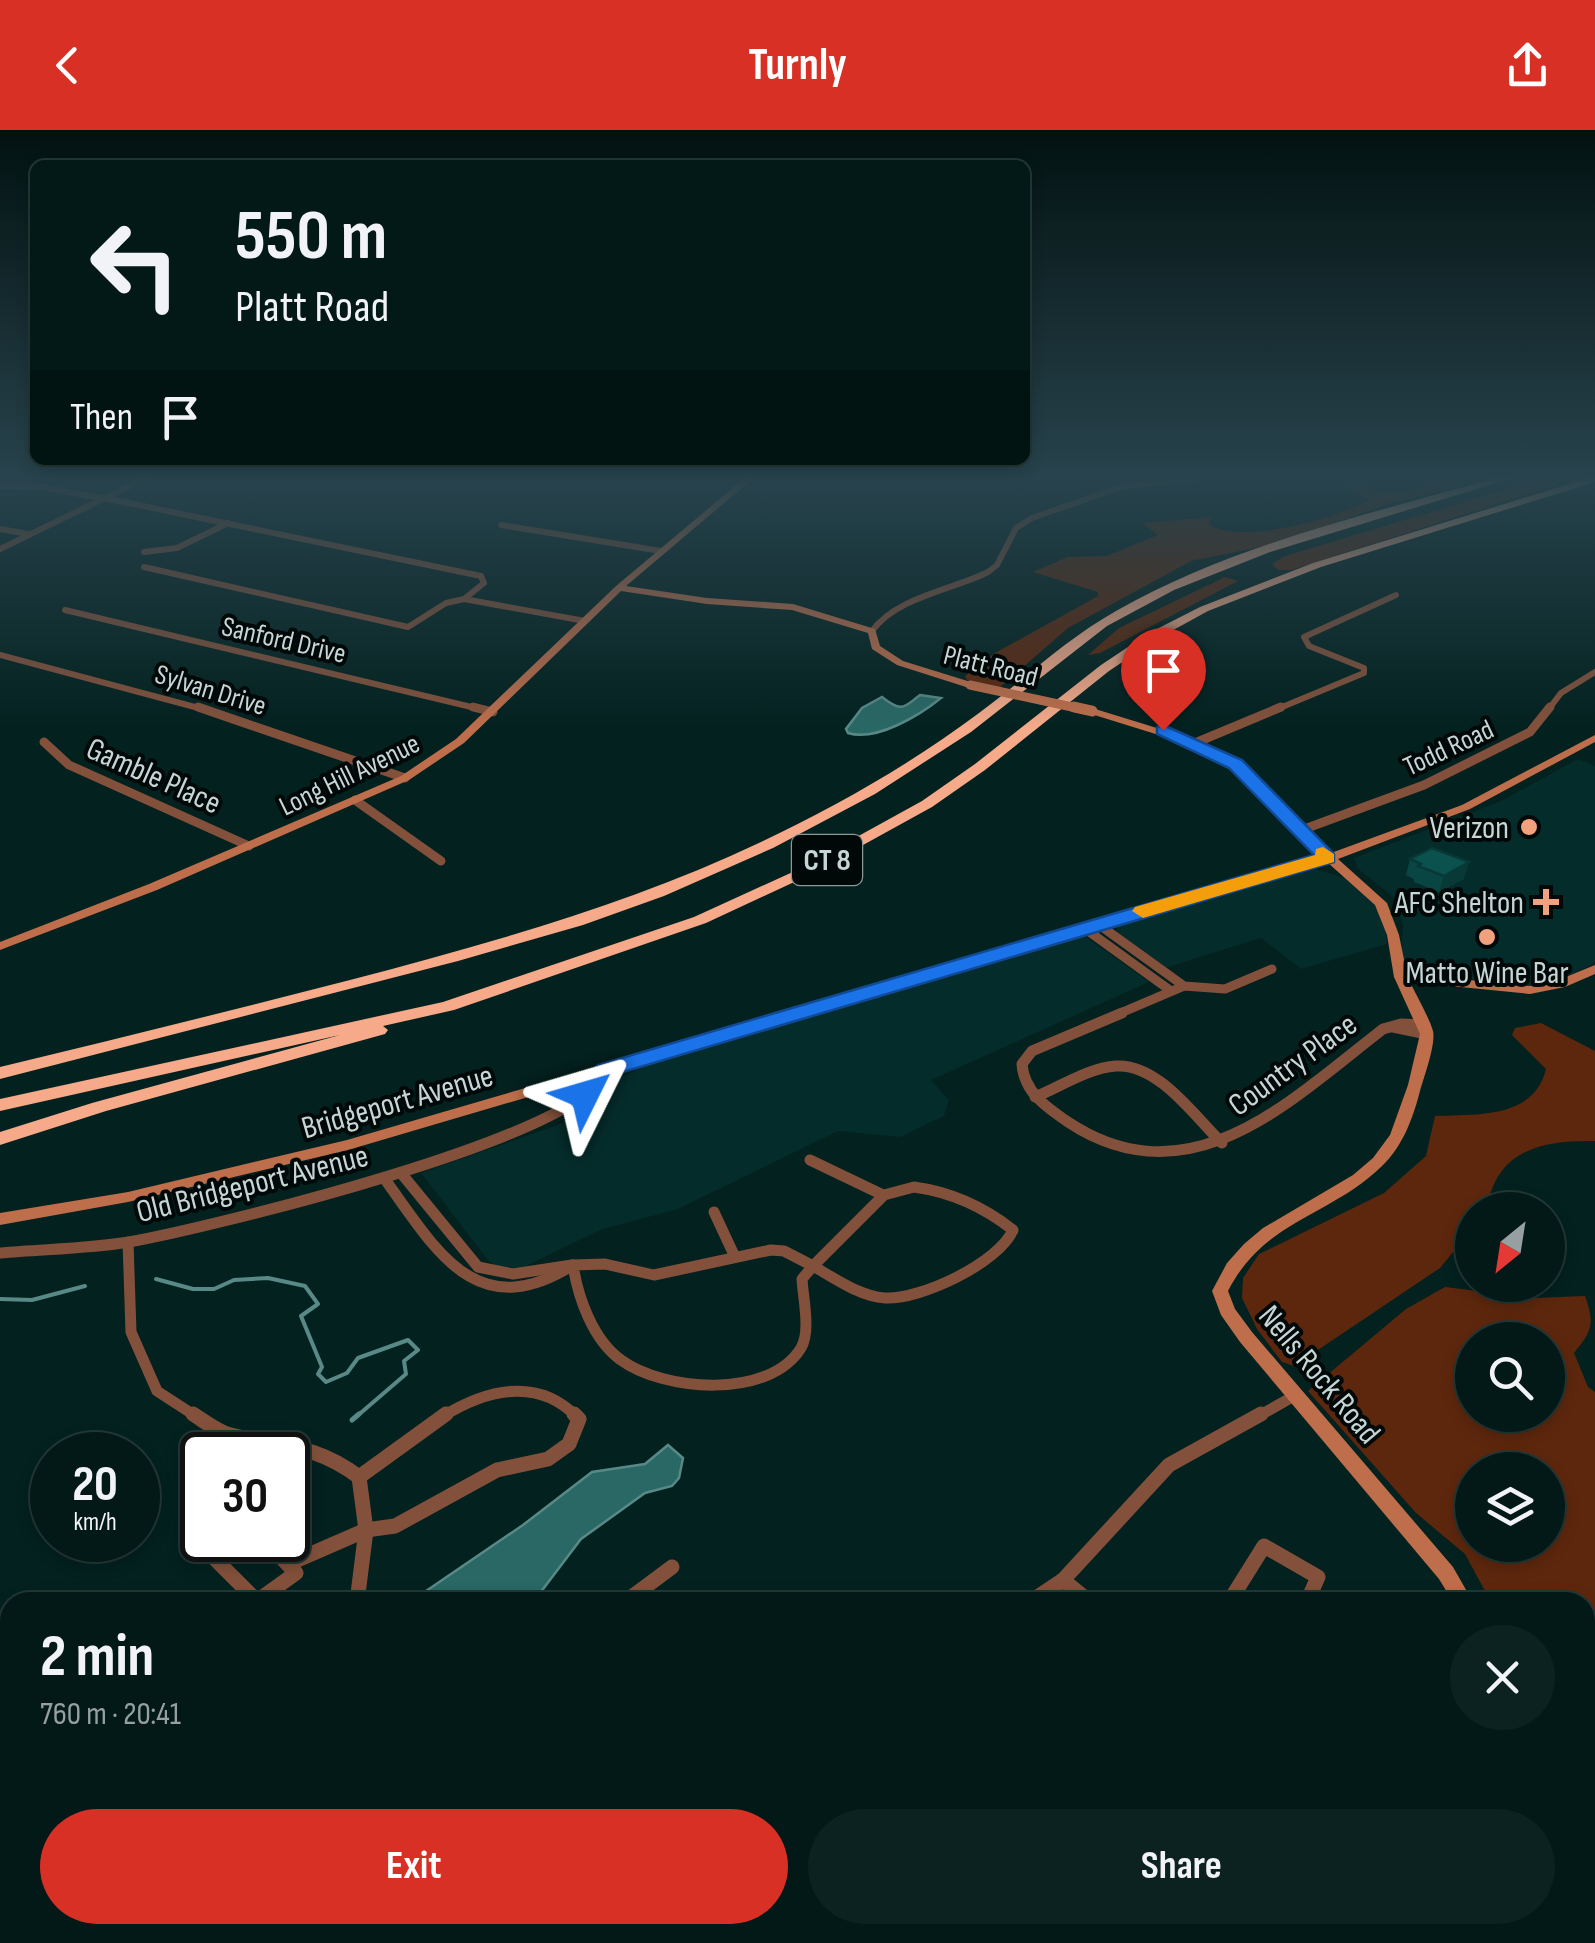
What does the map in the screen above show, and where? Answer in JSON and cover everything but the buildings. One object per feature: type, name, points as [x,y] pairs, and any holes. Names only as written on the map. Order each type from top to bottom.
[{"type":"highway","name":"CT 8","points":[[0,1073],[441,961],[581,920],[670,888],[779,839],[901,772],[967,729],[1079,639],[1151,598],[1242,561]]},
{"type":"highway","name":"CT 8","points":[[0,1105],[448,1006],[684,926],[835,856],[927,804],[1153,636],[1204,609],[1331,561]]},
{"type":"highway","points":[[0,1138],[416,1020],[448,1006]]},
{"type":"street","points":[[144,567],[408,627],[446,604],[464,599],[484,583],[482,576],[410,561]]},
{"type":"street","name":"Long Hill Avenue","points":[[0,946],[406,778],[460,741],[493,712],[525,676],[650,561]]},
{"type":"street","points":[[619,588],[793,608],[872,630],[875,622],[896,610],[988,572],[999,561]]},
{"type":"street","points":[[1196,742],[1364,673],[1364,668],[1310,646],[1304,636],[1396,596]]},
{"type":"street","points":[[464,599],[585,621]]},
{"type":"street","name":"Sanford Drive","points":[[65,610],[493,712]]},
{"type":"street","name":"Platt Road","points":[[872,630],[872,642],[886,656],[970,686],[1092,711],[1196,742],[1236,764],[1328,858]]},
{"type":"street","name":"Sylvan Drive","points":[[0,654],[186,702],[406,778]]},
{"type":"street","name":"Todd Road","points":[[1299,830],[1424,785],[1530,732],[1560,693],[1595,672]]},
{"type":"street","name":"Bridgeport Avenue","points":[[0,1219],[128,1197],[267,1166],[1328,858],[1466,807],[1595,738]]},
{"type":"street","name":"Gamble Place","points":[[44,742],[68,765],[248,846]]},
{"type":"street","points":[[355,800],[441,861]]},
{"type":"street","points":[[1328,858],[1387,912],[1401,977],[1426,1030]]},
{"type":"street","points":[[1091,926],[1184,986]]},
{"type":"street","points":[[1091,926],[1171,991]]},
{"type":"street","points":[[1036,1097],[1022,1071],[1025,1057],[1032,1050],[1184,986],[1224,989],[1272,969]]},
{"type":"street","points":[[1401,977],[1530,990],[1560,984],[1595,969]]},
{"type":"street","name":"Country Place","points":[[1036,1097],[1078,1129],[1117,1145],[1174,1153],[1222,1143],[1251,1130],[1376,1034],[1392,1027],[1426,1030]]},
{"type":"street","name":"Nells Rock Road","points":[[1426,1030],[1400,1132],[1377,1164],[1260,1237],[1238,1257],[1220,1291],[1227,1312],[1457,1592]]},
{"type":"street","name":"Country Place","points":[[1036,1097],[1099,1071],[1131,1066],[1153,1078],[1222,1143]]},
{"type":"street","name":"Old Bridgeport Avenue","points":[[0,1253],[128,1242],[401,1173],[562,1114],[604,1078],[606,1070]]},
{"type":"street","points":[[810,1160],[883,1195]]},
{"type":"street","points":[[401,1173],[478,1267],[500,1276],[554,1264],[604,1264],[654,1274],[735,1256],[784,1251],[813,1266],[870,1295],[897,1298],[924,1291],[977,1264],[1014,1236],[1005,1222],[954,1195],[913,1188],[883,1195],[813,1266],[800,1286],[804,1331],[796,1354],[754,1383],[708,1388],[638,1368],[612,1351],[584,1302],[573,1265]]},
{"type":"street","points":[[384,1178],[465,1275],[487,1286],[513,1288],[559,1275],[573,1265]]},
{"type":"street","points":[[714,1212],[735,1256]]},
{"type":"street","points":[[128,1242],[131,1332],[157,1391],[223,1432],[310,1449],[360,1476]]},
{"type":"street","points":[[465,1275],[478,1267]]},
{"type":"street","points":[[270,1592],[296,1573],[288,1564],[366,1530],[395,1526],[497,1470],[528,1465],[557,1454],[574,1438],[578,1419],[572,1411],[548,1398],[516,1391],[492,1392],[468,1403],[360,1476]]},
{"type":"street","points":[[1045,1592],[1063,1580],[1169,1465],[1294,1396]]},
{"type":"street","points":[[357,1592],[366,1530],[360,1476]]},
{"type":"street","points":[[1235,1592],[1264,1546],[1318,1577],[1311,1592]]},
{"type":"street","points":[[218,1562],[248,1592]]},
{"type":"street","points":[[638,1592],[672,1567]]},
{"type":"street","points":[[1063,1580],[1078,1592]]},
{"type":"shaded area","points":[[1060,561],[1193,561],[1068,628],[999,688],[967,680],[965,676],[995,653],[1098,596],[1098,592],[1033,572]]},
{"type":"shaded area","points":[[1320,561],[1291,570],[1278,570],[1272,564]]},
{"type":"shaded area","points":[[1225,577],[1238,581],[1100,653],[1088,655],[1119,628]]},
{"type":"shaded area","points":[[920,695],[941,698],[910,719],[884,730],[859,735],[846,729],[862,708],[882,697],[899,707]]},
{"type":"shaded area","points":[[1578,759],[1595,766],[1595,963],[1554,982],[1526,987],[1421,976],[1405,968],[1401,960],[1403,925],[1392,896],[1358,869],[1354,858],[1501,801]]},
{"type":"shaded area","points":[[1315,869],[1345,878],[1376,906],[1384,919],[1387,944],[1301,969],[1261,938],[1165,968],[1117,932],[1118,925]]},
{"type":"shaded area","points":[[1086,937],[1149,982],[931,1080],[949,1100],[944,1116],[900,1137],[838,1131],[678,1209],[600,1230],[522,1268],[496,1267],[488,1260],[421,1173],[566,1122],[619,1078],[645,1066]]},
{"type":"shaded area","points":[[1541,1023],[1595,1051],[1595,1141],[1540,1147],[1511,1162],[1492,1192],[1455,1192],[1455,1250],[1440,1268],[1294,1366],[1282,1362],[1257,1329],[1242,1298],[1243,1278],[1259,1254],[1384,1193],[1426,1156],[1435,1116],[1502,1111],[1530,1097],[1546,1069],[1512,1035],[1515,1028]]},
{"type":"shaded area","points":[[1445,1287],[1455,1288],[1455,1302],[1565,1302],[1565,1297],[1585,1296],[1590,1327],[1574,1353],[1588,1387],[1595,1392],[1595,1592],[1486,1592],[1469,1562],[1565,1562],[1565,1452],[1455,1452],[1455,1546],[1416,1513],[1308,1391],[1406,1309]]},
{"type":"shaded area","points":[[668,1445],[683,1458],[679,1478],[672,1486],[645,1493],[581,1539],[541,1592],[425,1592],[592,1472],[645,1464]]},
{"type":"waterway","points":[[156,1279],[193,1289],[214,1289],[234,1280],[268,1278],[305,1286],[318,1304],[301,1316],[322,1367],[318,1374],[326,1382],[347,1373],[358,1358],[408,1340],[418,1350],[404,1361],[406,1374],[356,1417]]},
{"type":"waterway","points":[[0,1299],[32,1300],[85,1286]]},
{"type":"waterway","points":[[352,1420],[359,1414]]},
{"type":"slow traffic","points":[[1143,911],[1328,858],[1323,853]]},
{"type":"place","name":"Verizon","points":[[1529,827]]},
{"type":"place","name":"AFC Shelton","points":[[1546,902]]},
{"type":"place","name":"Matto Wine Bar","points":[[1487,937]]},
{"type":"route","points":[[585,1095],[604,1078],[606,1070],[1328,858],[1236,764],[1196,742],[1163,730]]}]
